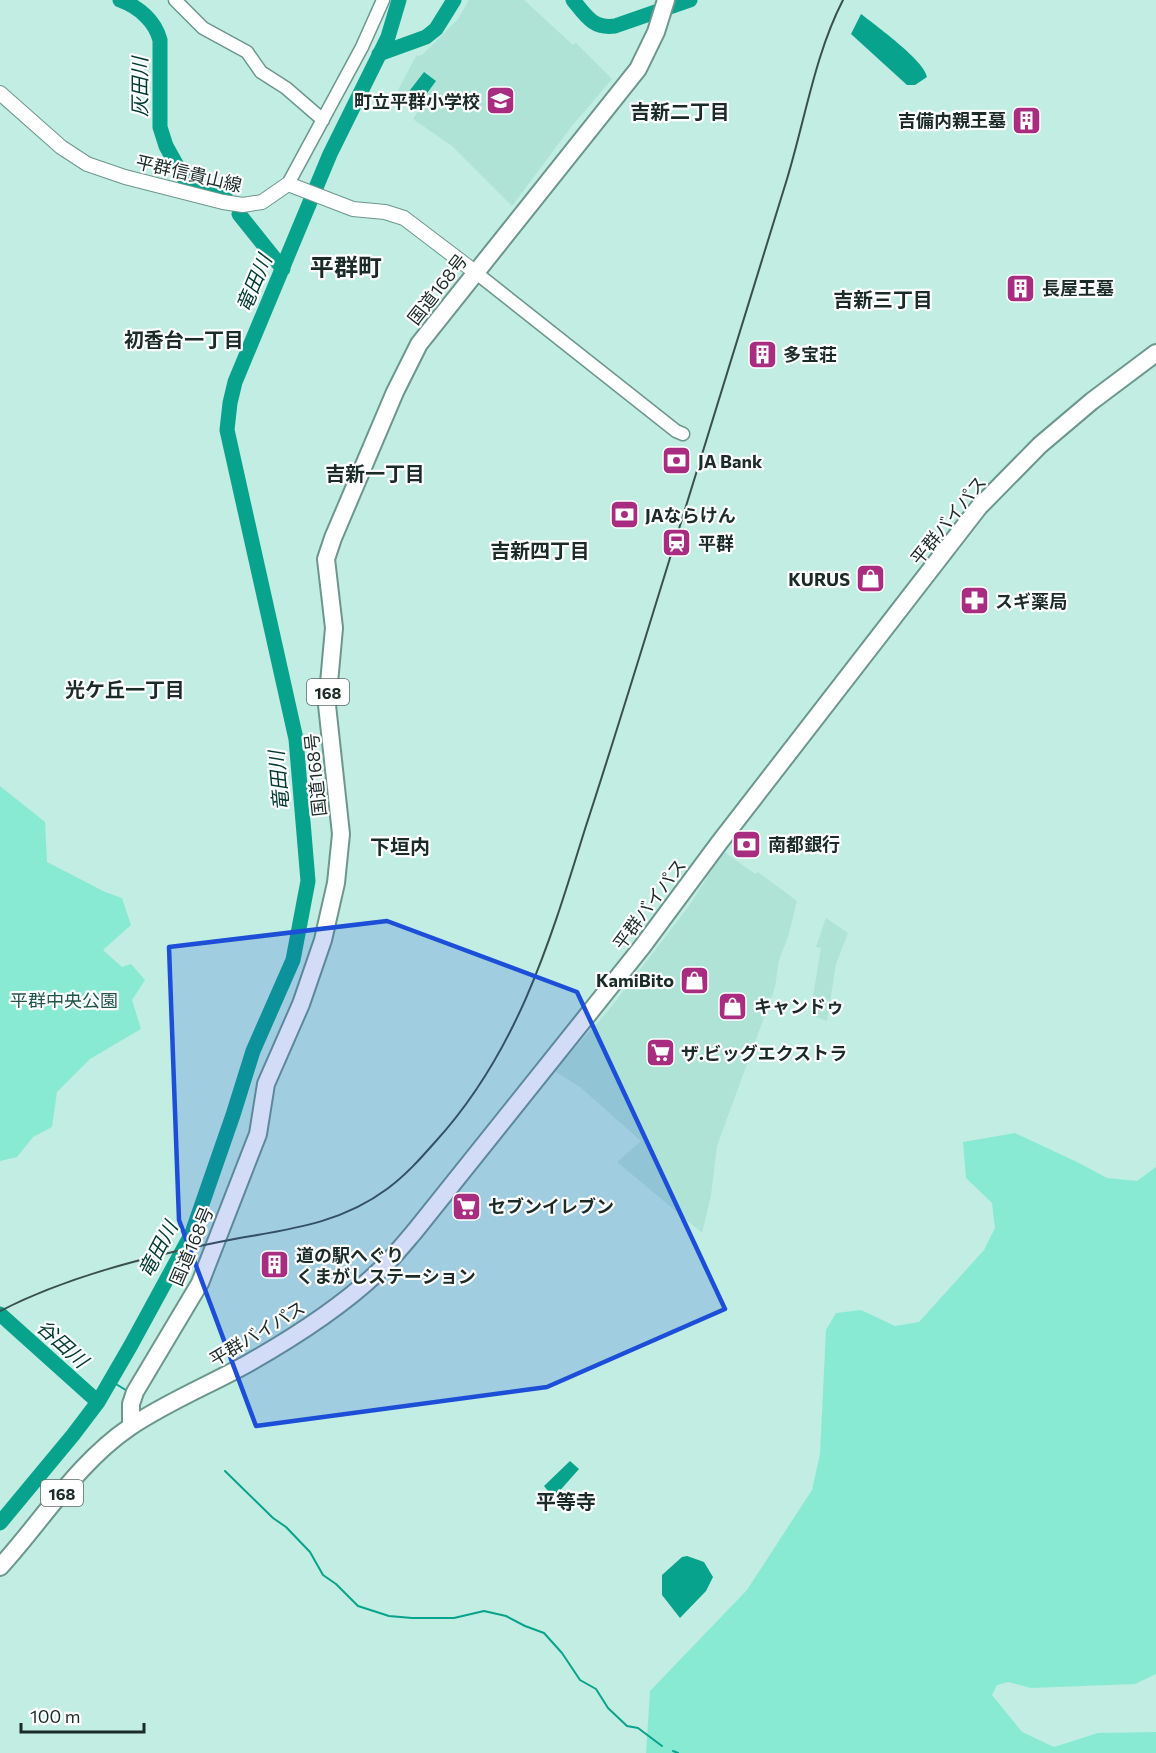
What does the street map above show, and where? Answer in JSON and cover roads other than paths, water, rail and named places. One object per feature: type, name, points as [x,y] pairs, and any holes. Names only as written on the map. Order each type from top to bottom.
[{"type":"highway","name":"国道168号","points":[[131,1426],[131,1404],[135,1392],[200,1282],[258,1134],[266,1084],[305,993],[323,940],[336,883],[341,834],[327,705],[334,628],[326,559],[410,361],[431,327],[638,69],[656,32],[661,6]]},
{"type":"highway","name":"平群バイパス","points":[[131,1426],[298,1334],[343,1302],[379,1271],[415,1231],[642,947],[719,843],[979,507],[1040,445],[1092,401],[1156,353]]},
{"type":"highway","name":"168","points":[[0,1567],[88,1462],[131,1426]]},
{"type":"main road","name":"平群信貴山線","points":[[0,93],[61,147],[87,164],[125,177],[243,205],[255,204],[270,198],[288,184]]},
{"type":"main road","points":[[288,184],[352,209],[365,212],[385,212],[404,218],[414,223],[475,272]]},
{"type":"street","points":[[175,0],[203,28],[247,52],[261,72],[286,88],[323,120]]},
{"type":"street","points":[[288,184],[362,47],[383,0]]},
{"type":"street","points":[[475,272],[676,431],[683,434]]},
{"type":"waterway","name":"灰田川","points":[[120,0],[145,16],[158,33],[160,40],[160,127],[166,146],[186,182],[225,193]]},
{"type":"waterway","name":"竜田川","points":[[0,1523],[98,1402],[192,1233],[253,1051],[293,960],[308,881],[296,739],[227,430],[235,382],[330,154],[388,37],[399,0]]},
{"type":"waterway","points":[[379,54],[426,37],[436,29],[454,0]]},
{"type":"waterway","points":[[573,0],[591,20],[607,26],[615,26],[690,0]]},
{"type":"waterway","name":"灰田川","points":[[239,214],[283,269]]},
{"type":"waterway","name":"谷田川","points":[[0,1314],[98,1402]]},
{"type":"waterway","points":[[111,1381],[129,1392]]},
{"type":"waterway","points":[[225,1471],[273,1518],[286,1527],[310,1552],[323,1575],[336,1584],[358,1606],[389,1616],[412,1618],[454,1618],[484,1611],[506,1616],[544,1633],[562,1653],[580,1680],[596,1689],[608,1708],[627,1726],[638,1728],[662,1746]]},
{"type":"waterway","points":[[673,1751],[678,1753]]},
{"type":"railway","points":[[0,1311],[52,1288],[135,1261],[285,1230],[348,1212],[368,1202],[401,1178],[464,1107],[489,1071],[528,994],[558,913],[787,179],[825,42],[843,0]]},
{"type":"place","name":"町立平群小学校","points":[[501,101]]},
{"type":"place","name":"吉備内親王墓","points":[[1027,120]]},
{"type":"place","name":"長屋王墓","points":[[1021,288]]},
{"type":"place","name":"多宝荘","points":[[762,354]]},
{"type":"place","name":"JA Bank","points":[[677,461]]},
{"type":"place","name":"JAならけん","points":[[624,515]]},
{"type":"place","name":"平群","points":[[677,543]]},
{"type":"place","name":"KURUS","points":[[871,579]]},
{"type":"place","name":"スギ薬局","points":[[974,601]]},
{"type":"place","name":"南都銀行","points":[[747,844]]},
{"type":"place","name":"KamiBito","points":[[695,980]]},
{"type":"place","name":"キャンドゥ","points":[[733,1006]]},
{"type":"place","name":"ザ.ビッグエクストラ","points":[[660,1053]]},
{"type":"place","name":"セブンイレブン","points":[[467,1206]]},
{"type":"place","name":"道の駅へぐり くまがしステーション","points":[[275,1265]]},
{"type":"district","name":"吉新二丁目","points":[[680,111]]},
{"type":"district","name":"平群町","points":[[346,266]]},
{"type":"district","name":"吉新三丁目","points":[[883,299]]},
{"type":"district","name":"初香台一丁目","points":[[184,339]]},
{"type":"district","name":"吉新一丁目","points":[[375,473]]},
{"type":"district","name":"吉新四丁目","points":[[540,550]]},
{"type":"district","name":"光ケ丘一丁目","points":[[125,689]]},
{"type":"district","name":"下垣内","points":[[400,846]]},
{"type":"district","name":"平等寺","points":[[566,1501]]},
{"type":"park label","name":"平群中央公園","points":[[64,1000]]}]
